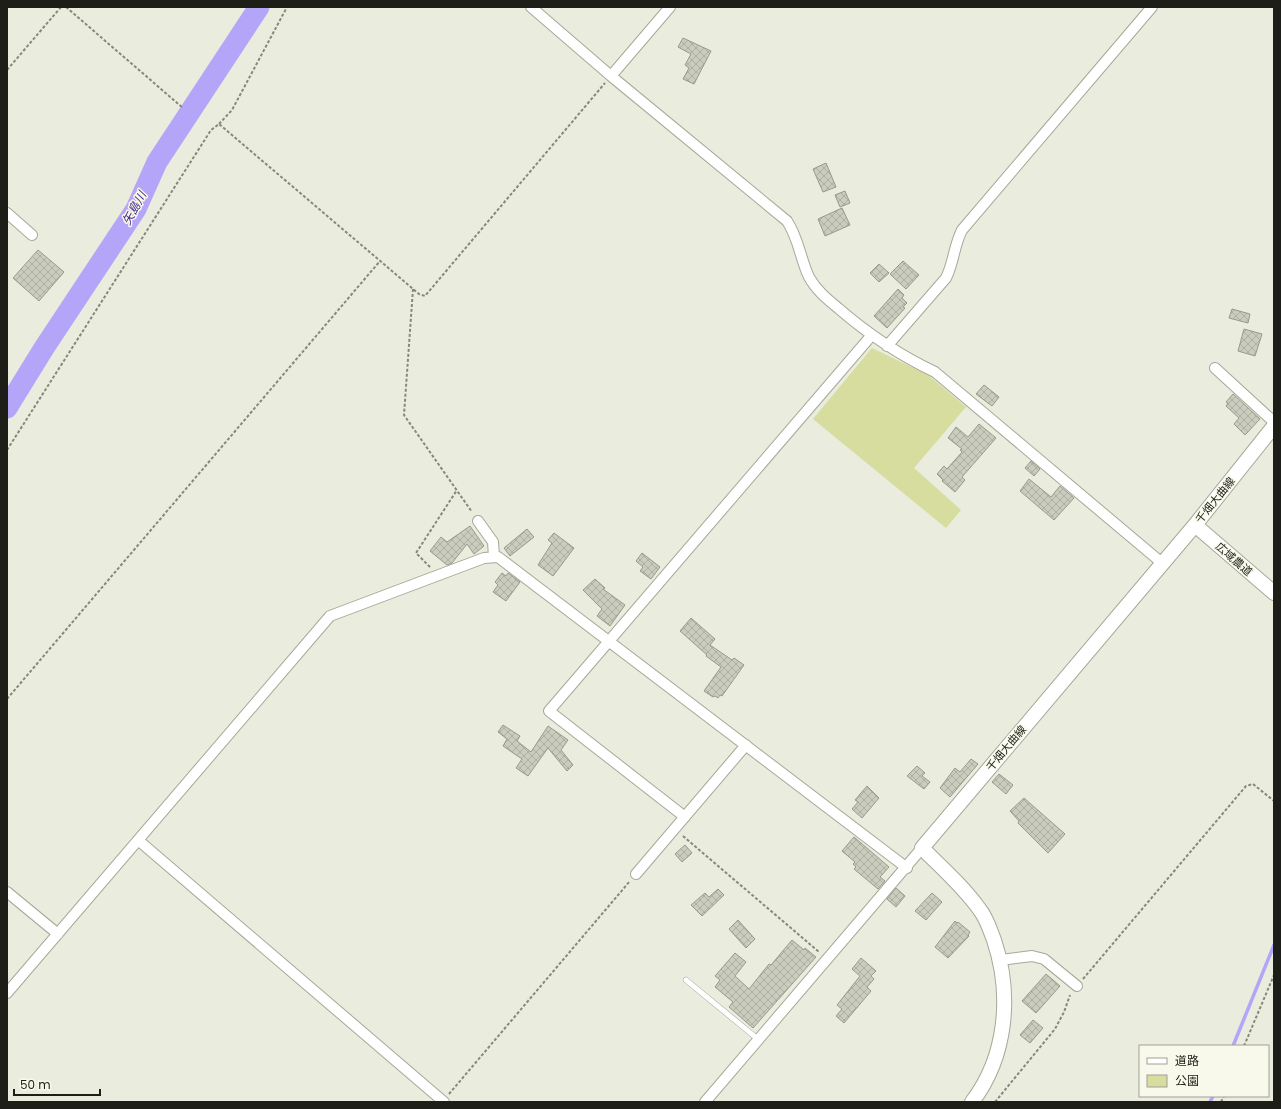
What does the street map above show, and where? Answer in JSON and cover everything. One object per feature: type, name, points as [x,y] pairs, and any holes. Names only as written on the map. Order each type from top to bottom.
[{"type":"main road","name":"千畑大曲線","points":[[922,848],[1195,525],[1274,426]]},
{"type":"main road","name":"広域農道","points":[[1195,525],[1274,594]]},
{"type":"main road","points":[[922,848],[981,910],[988,924],[1001,960],[1004,1009],[1001,1040],[991,1071],[972,1102]]},
{"type":"street","points":[[531,7],[611,76],[787,221],[795,232],[809,276],[818,291],[871,336],[935,372],[1162,563]]},
{"type":"street","points":[[611,76],[670,7]]},
{"type":"street","points":[[887,346],[946,278],[950,269],[956,240],[962,230],[1152,7]]},
{"type":"street","points":[[7,213],[32,235]]},
{"type":"street","points":[[685,817],[549,711],[871,336]]},
{"type":"street","points":[[1215,368],[1274,422]]},
{"type":"street","points":[[478,521],[493,542],[494,557]]},
{"type":"street","points":[[7,993],[330,616],[484,558],[498,556],[907,868]]},
{"type":"street","points":[[636,874],[746,745]]},
{"type":"street","points":[[138,840],[443,1102]]},
{"type":"street","points":[[705,1102],[907,868],[922,848]]},
{"type":"street","points":[[7,892],[58,934]]},
{"type":"street","points":[[1001,960],[1032,956],[1044,959],[1077,986]]},
{"type":"lane","points":[[686,980],[759,1040]]},
{"type":"path","points":[[7,70],[61,7]]},
{"type":"path","points":[[66,7],[183,108]]},
{"type":"path","points":[[7,450],[211,130],[232,110],[287,7]]},
{"type":"path","points":[[219,124],[413,289],[419,294],[425,296],[611,76]]},
{"type":"path","points":[[7,699],[380,261]]},
{"type":"path","points":[[413,289],[404,415],[478,521]]},
{"type":"path","points":[[437,575],[416,553],[457,490]]},
{"type":"path","points":[[995,1102],[1056,1029],[1064,1012],[1068,997],[1246,786],[1253,784],[1274,801]]},
{"type":"path","points":[[675,829],[828,960]]},
{"type":"path","points":[[443,1102],[636,874]]},
{"type":"path","points":[[1244,1045],[1274,974]]},
{"type":"green space","points":[[872,348],[928,375],[966,407],[914,468],[961,510],[946,528],[813,419]]},
{"type":"building","points":[[683,38],[711,51],[694,84],[683,79],[689,68],[685,65],[691,54],[678,47]]},
{"type":"building","points":[[826,163],[836,187],[823,192],[813,169]]},
{"type":"building","points":[[845,191],[850,203],[840,207],[835,195]]},
{"type":"building","points":[[842,208],[850,225],[825,236],[818,219]]},
{"type":"building","points":[[38,250],[64,272],[39,301],[13,278]]},
{"type":"building","points":[[903,261],[919,275],[906,289],[890,274]]},
{"type":"building","points":[[879,264],[889,273],[879,282],[870,273]]},
{"type":"building","points":[[898,289],[904,295],[902,298],[907,303],[903,307],[905,308],[887,328],[874,316]]},
{"type":"building","points":[[1232,309],[1250,314],[1248,323],[1229,318]]},
{"type":"building","points":[[1244,329],[1262,334],[1255,356],[1238,351]]},
{"type":"building","points":[[984,385],[999,397],[992,406],[976,394]]},
{"type":"building","points":[[1233,394],[1260,419],[1245,435],[1234,424],[1239,418],[1226,406],[1228,403],[1226,402]]},
{"type":"building","points":[[979,424],[996,438],[962,477],[965,480],[955,492],[942,481],[943,480],[937,474],[944,466],[947,469],[962,452],[960,450],[962,449],[948,438],[956,427],[968,437]]},
{"type":"building","points":[[1031,461],[1040,469],[1034,476],[1025,468]]},
{"type":"building","points":[[1029,479],[1051,497],[1060,486],[1074,498],[1054,520],[1020,491]]},
{"type":"building","points":[[470,526],[484,546],[474,554],[467,544],[452,563],[447,565],[430,551],[441,537],[447,542]]},
{"type":"building","points":[[527,529],[534,537],[510,556],[504,548]]},
{"type":"building","points":[[554,533],[574,548],[553,576],[538,565],[552,543],[548,540]]},
{"type":"building","points":[[642,553],[660,567],[651,579],[640,571],[643,567],[636,561]]},
{"type":"building","points":[[502,573],[506,576],[508,573],[520,582],[506,601],[493,592],[498,585],[495,582]]},
{"type":"building","points":[[595,579],[605,588],[603,589],[625,605],[610,626],[597,616],[602,609],[583,590]]},
{"type":"building","points":[[691,618],[715,639],[710,645],[732,660],[734,658],[744,665],[722,696],[720,695],[718,698],[715,696],[713,697],[704,691],[721,667],[706,656],[707,655],[680,631]]},
{"type":"building","points":[[503,725],[520,736],[517,741],[531,752],[548,726],[568,740],[561,750],[573,765],[567,771],[548,748],[528,776],[516,768],[522,759],[503,746],[507,739],[498,732]]},
{"type":"building","points":[[971,759],[978,764],[950,797],[940,788],[955,768],[960,772]]},
{"type":"building","points":[[917,766],[925,773],[922,776],[930,782],[924,789],[907,776]]},
{"type":"building","points":[[999,774],[1013,785],[1006,794],[992,782]]},
{"type":"building","points":[[867,786],[879,798],[862,818],[852,809],[858,802],[855,800]]},
{"type":"building","points":[[1024,798],[1065,834],[1048,853],[1018,823],[1019,821],[1010,811]]},
{"type":"building","points":[[854,837],[889,867],[880,877],[885,881],[878,889],[854,869],[856,867],[853,864],[855,862],[842,851]]},
{"type":"building","points":[[685,845],[692,853],[682,862],[675,854]]},
{"type":"building","points":[[896,888],[905,896],[896,907],[887,899]]},
{"type":"building","points":[[718,889],[724,895],[702,916],[691,905],[705,893],[709,897]]},
{"type":"building","points":[[932,893],[942,902],[926,920],[915,911]]},
{"type":"building","points":[[738,920],[755,939],[746,948],[729,929]]},
{"type":"building","points":[[955,921],[970,932],[968,935],[969,936],[948,958],[935,947]]},
{"type":"building","points":[[792,940],[804,950],[805,948],[816,957],[753,1028],[729,1007],[733,1002],[715,987],[720,980],[715,976],[735,953],[746,962],[735,976],[749,989],[769,964],[771,965]]},
{"type":"building","points":[[861,958],[876,971],[871,976],[874,979],[867,987],[871,991],[844,1023],[836,1016],[842,1009],[837,1005],[860,976],[852,969]]},
{"type":"building","points":[[1046,974],[1060,986],[1036,1013],[1022,1001]]},
{"type":"building","points":[[1033,1020],[1043,1028],[1030,1043],[1020,1035]]},
{"type":"waterway","name":"矢島川","points":[[7,408],[44,348],[136,209],[157,162],[259,7]]},
{"type":"waterway","points":[[1233,1045],[1274,945]]},
{"type":"waterway","points":[[1210,1102],[1212,1097]]}]
